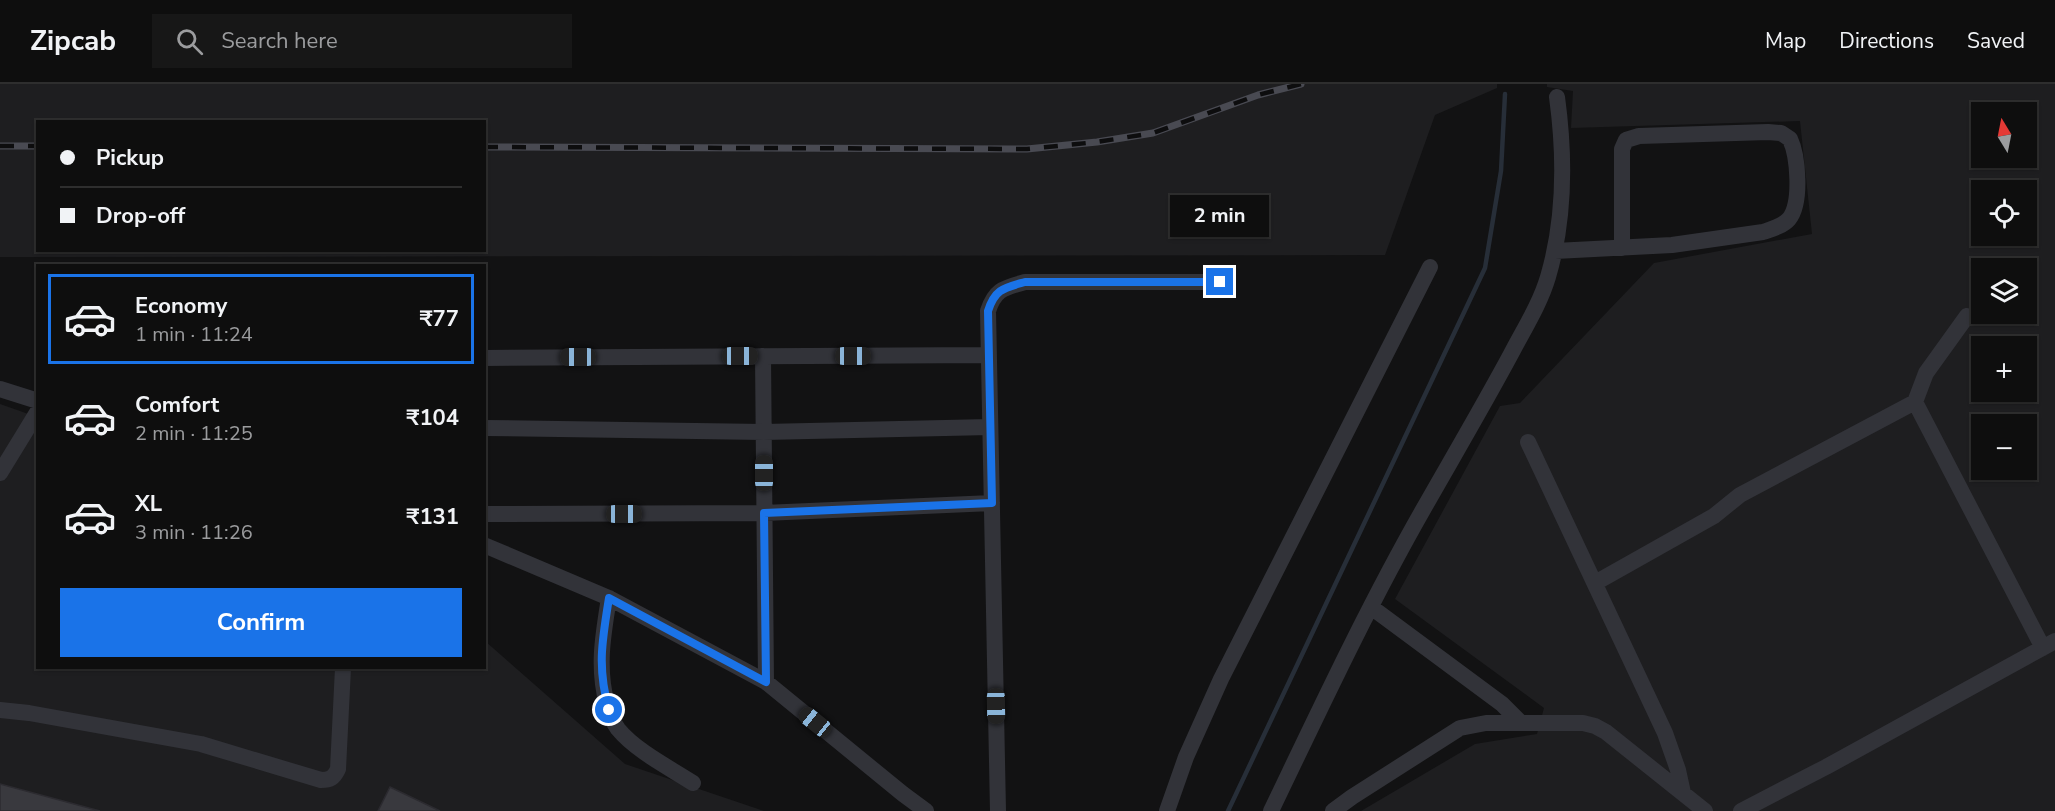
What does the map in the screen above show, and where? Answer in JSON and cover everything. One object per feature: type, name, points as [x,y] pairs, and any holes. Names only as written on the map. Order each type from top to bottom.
[{"type":"street","points":[[1271,811],[1371,607],[1536,307],[1555,251],[1560,218],[1562,131],[1557,97]]},
{"type":"street","points":[[1555,251],[1622,248],[1672,245],[1763,232],[1778,227],[1788,220],[1794,210],[1797,196],[1796,159],[1790,139],[1781,133],[1768,132],[1639,136],[1626,140],[1622,149],[1622,248]]},
{"type":"street","points":[[1167,811],[1185,757],[1221,679],[1430,267]]},
{"type":"street","points":[[998,811],[988,311],[993,297],[1007,287],[1025,282],[1220,282]]},
{"type":"street","points":[[1595,584],[1714,516],[1740,495],[1915,402],[1926,373],[1967,316]]},
{"type":"street","points":[[486,358],[989,355]]},
{"type":"street","points":[[763,356],[766,682]]},
{"type":"street","points":[[0,389],[36,400]]},
{"type":"street","points":[[1741,811],[1826,767],[2049,644],[1915,402]]},
{"type":"street","points":[[0,473],[36,414]]},
{"type":"street","points":[[486,428],[764,432],[990,427]]},
{"type":"street","points":[[1528,442],[1665,733],[1678,770],[1683,793]]},
{"type":"street","points":[[486,514],[764,513],[992,503]]},
{"type":"street","points":[[486,546],[609,598],[766,682],[903,795],[926,811]]},
{"type":"street","points":[[609,598],[602,643],[601,668],[604,691],[617,728],[635,745],[693,783]]},
{"type":"street","points":[[1371,607],[1502,704],[1520,722]]},
{"type":"street","points":[[0,710],[29,713],[201,744],[321,780],[329,780],[338,769],[343,669]]},
{"type":"street","points":[[1333,811],[1361,790],[1460,728],[1470,725],[1520,722],[1583,723],[1595,726],[1606,732],[1705,811]]},
{"type":"shaded area","points":[[0,84],[1497,84],[1497,88],[1435,115],[1385,255],[0,257]]},
{"type":"shaded area","points":[[1547,84],[2055,84],[2055,811],[1361,811],[1475,744],[1537,734],[1544,708],[1395,599],[1500,406],[1520,403],[1654,263],[1812,234],[1800,121],[1571,128],[1573,91],[1547,87]]},
{"type":"shaded area","points":[[0,404],[36,417],[36,669],[486,669],[486,642],[625,764],[764,811],[0,811]]},
{"type":"building","points":[[0,784],[100,811],[0,811]]},
{"type":"building","points":[[390,787],[440,811],[378,811]]},
{"type":"waterway","points":[[1228,811],[1485,268],[1501,171],[1505,94]]},
{"type":"railway","points":[[486,147],[1027,149],[1097,142],[1153,133],[1258,95],[1301,84]]},
{"type":"railway","points":[[0,146],[36,146]]},
{"type":"route","points":[[609,710],[601,668],[602,643],[609,598],[766,682],[764,513],[992,503],[988,311],[993,297],[1007,287],[1025,282],[1220,282]]}]
